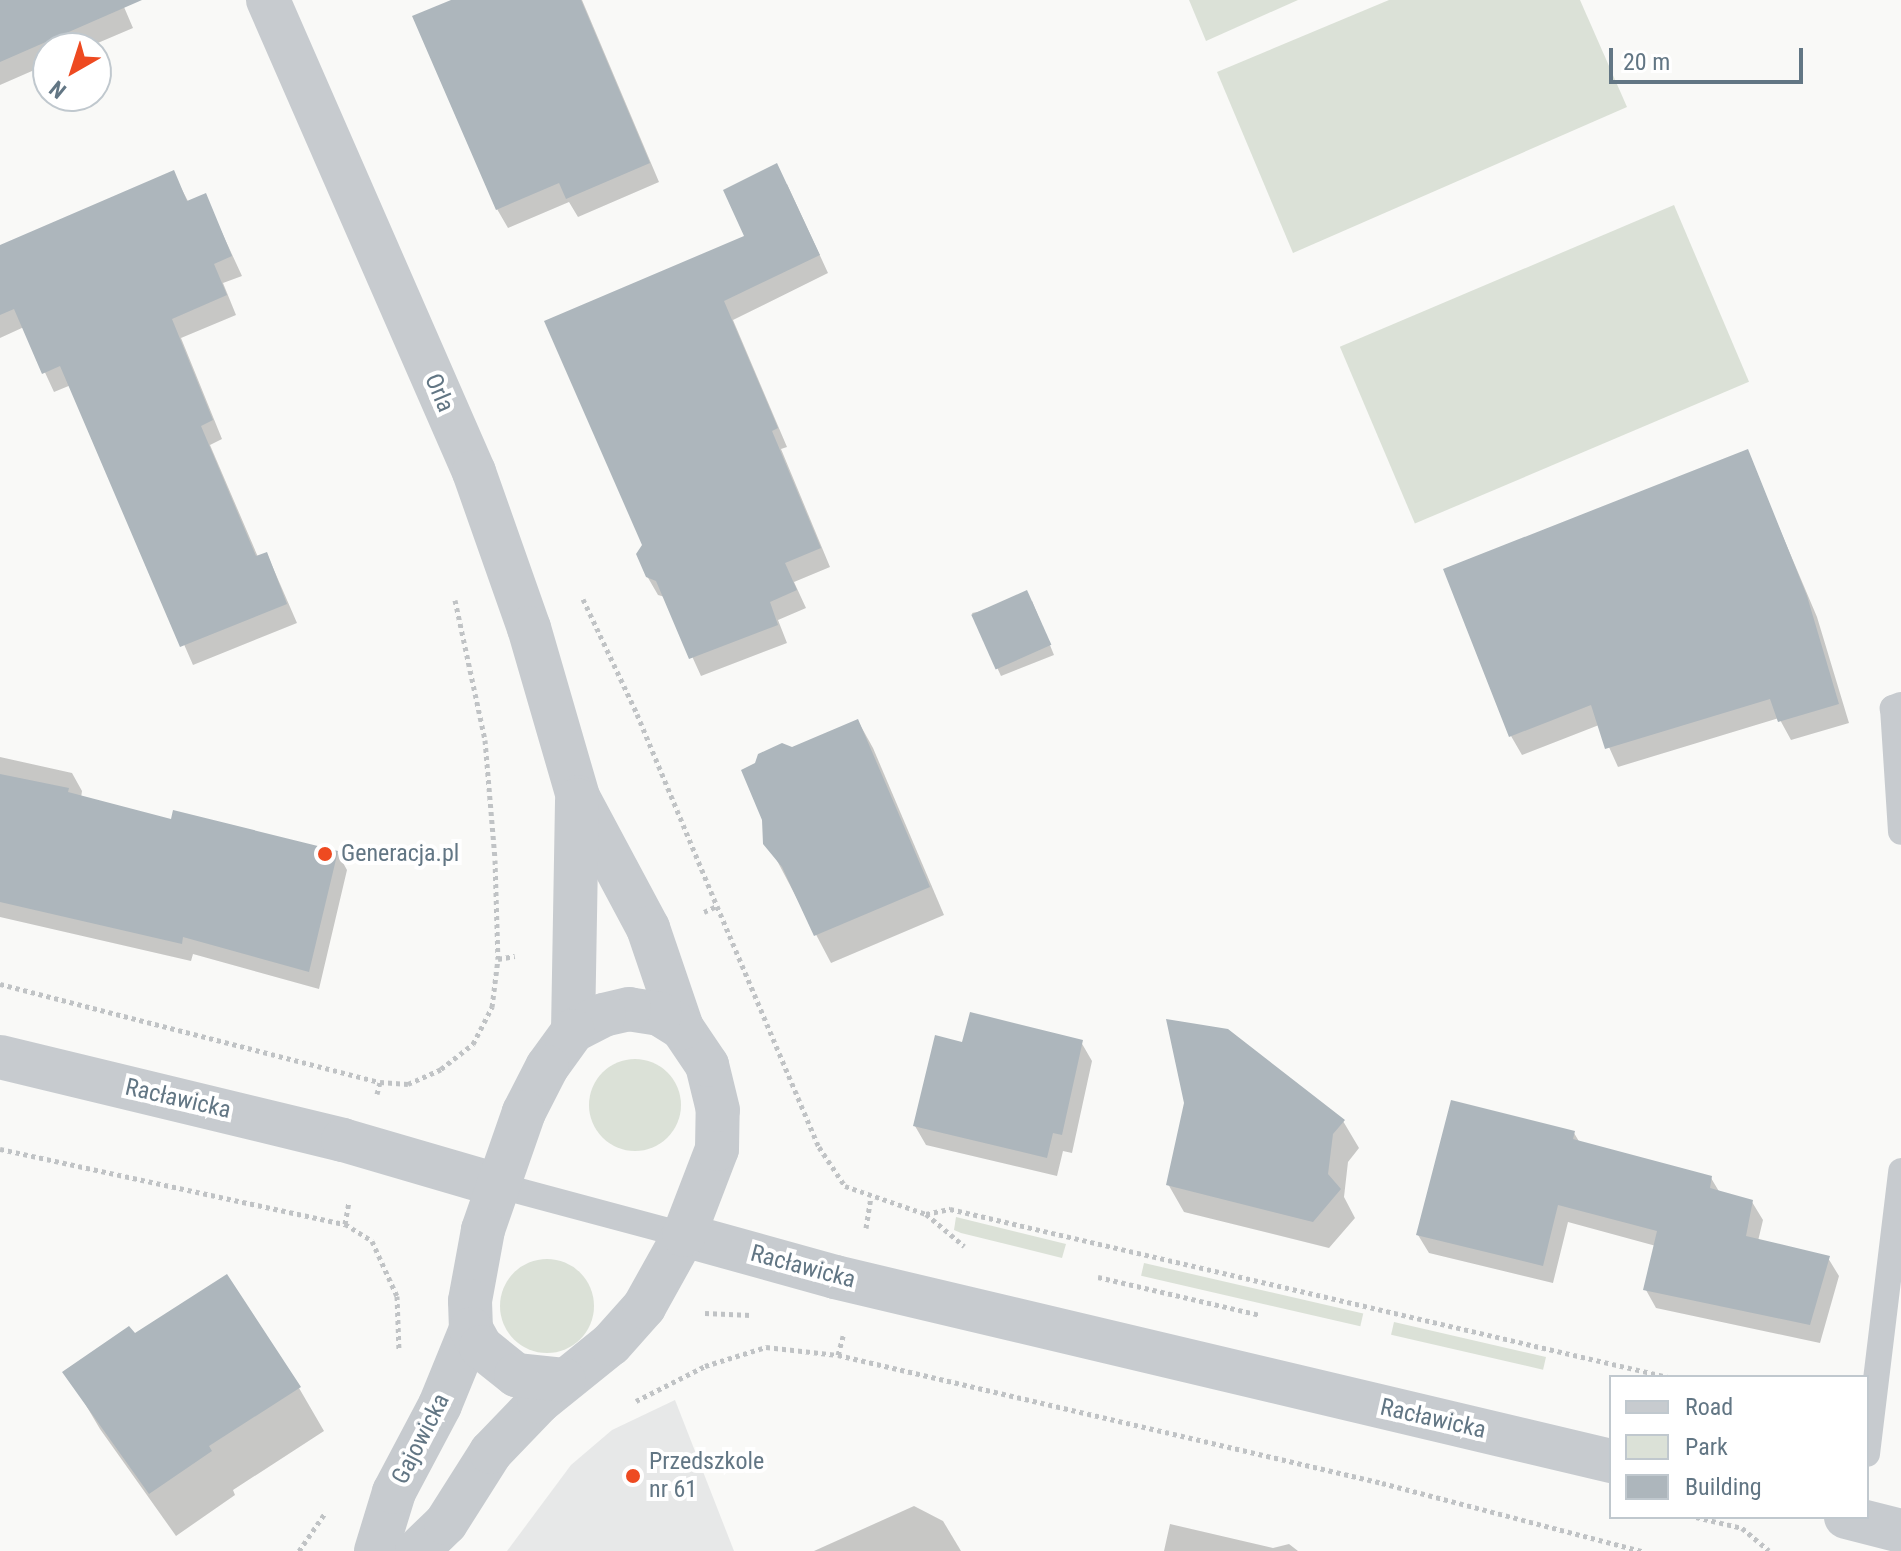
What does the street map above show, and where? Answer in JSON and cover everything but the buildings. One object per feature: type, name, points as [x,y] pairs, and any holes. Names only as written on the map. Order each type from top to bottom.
[{"type":"street","name":"Orla","points":[[268,0],[474,472],[529,628],[578,797],[648,928],[682,1028]]},
{"type":"street","name":"Orla","points":[[573,1031],[578,797]]},
{"type":"street","points":[[417,1551],[446,1523],[491,1452],[564,1380],[611,1344],[644,1307],[684,1235],[717,1149],[718,1110],[707,1065],[682,1028],[660,1014],[629,1009],[604,1015],[573,1031],[547,1067],[529,1101],[497,1185],[475,1272],[470,1301],[471,1329],[481,1347],[516,1375],[564,1380]]},
{"type":"street","name":"Racławicka","points":[[0,1057],[343,1140],[497,1185]]},
{"type":"street","name":"Racławicka","points":[[684,1235],[835,1277],[1609,1461]]},
{"type":"street","name":"Gajowicka","points":[[376,1551],[394,1492],[440,1405],[471,1329]]},
{"type":"street","points":[[1857,1519],[1901,1531]]},
{"type":"lane","points":[[1901,705],[1893,708],[1901,832]]},
{"type":"lane","points":[[1869,1437],[1901,1171]]},
{"type":"lane","name":"Racławicka","points":[[497,1185],[684,1235]]},
{"type":"path","points":[[0,984],[380,1082],[408,1084],[441,1069],[473,1044],[492,1007],[498,959],[495,860],[485,740],[454,596]]},
{"type":"path","points":[[704,912],[717,906],[819,1147],[845,1186],[926,1214],[961,1246],[977,1249]]},
{"type":"path","points":[[498,959],[515,956]]},
{"type":"path","points":[[377,1094],[380,1082]]},
{"type":"path","points":[[0,1149],[345,1224],[372,1241],[397,1296],[400,1355]]},
{"type":"path","points":[[345,1224],[351,1192]]},
{"type":"path","points":[[865,1233],[871,1197]]},
{"type":"path","points":[[926,1214],[950,1209],[1659,1375]]},
{"type":"path","points":[[1084,1274],[1263,1316]]},
{"type":"path","points":[[838,1355],[844,1331]]},
{"type":"path","points":[[623,1407],[705,1366],[766,1347],[838,1355],[1382,1483],[1642,1551]]},
{"type":"path","points":[[1704,1519],[1742,1528],[1769,1551]]},
{"type":"shaded area","name":"Przedszkole nr 61","points":[[675,1400],[734,1551],[507,1551],[571,1465],[612,1430]]},
{"type":"green space","points":[[1189,0],[1298,0],[1206,41]]},
{"type":"green space","points":[[1389,0],[1580,0],[1627,107],[1293,253],[1217,72]]},
{"type":"green space","points":[[1674,205],[1749,382],[1415,524],[1340,347]]},
{"type":"green space","points":[[635,1059],[653,1062],[668,1072],[678,1087],[681,1105],[678,1123],[668,1138],[653,1148],[635,1151],[617,1148],[602,1138],[592,1123],[589,1105],[592,1087],[602,1072],[617,1062]]},
{"type":"green space","points":[[956,1217],[1066,1244],[1062,1258],[961,1233],[954,1230]]},
{"type":"green space","points":[[547,1259],[565,1263],[580,1273],[590,1288],[594,1306],[590,1324],[580,1339],[565,1349],[547,1353],[529,1349],[514,1339],[504,1324],[500,1306],[504,1288],[514,1273],[529,1263]]},
{"type":"green space","points":[[1144,1263],[1363,1314],[1360,1326],[1141,1276]]},
{"type":"green space","points":[[1394,1322],[1546,1357],[1543,1370],[1391,1335]]},
{"type":"place","name":"Generacja.pl","points":[[325,854]]},
{"type":"place","name":"Przedszkole nr 61","points":[[633,1476]]}]
